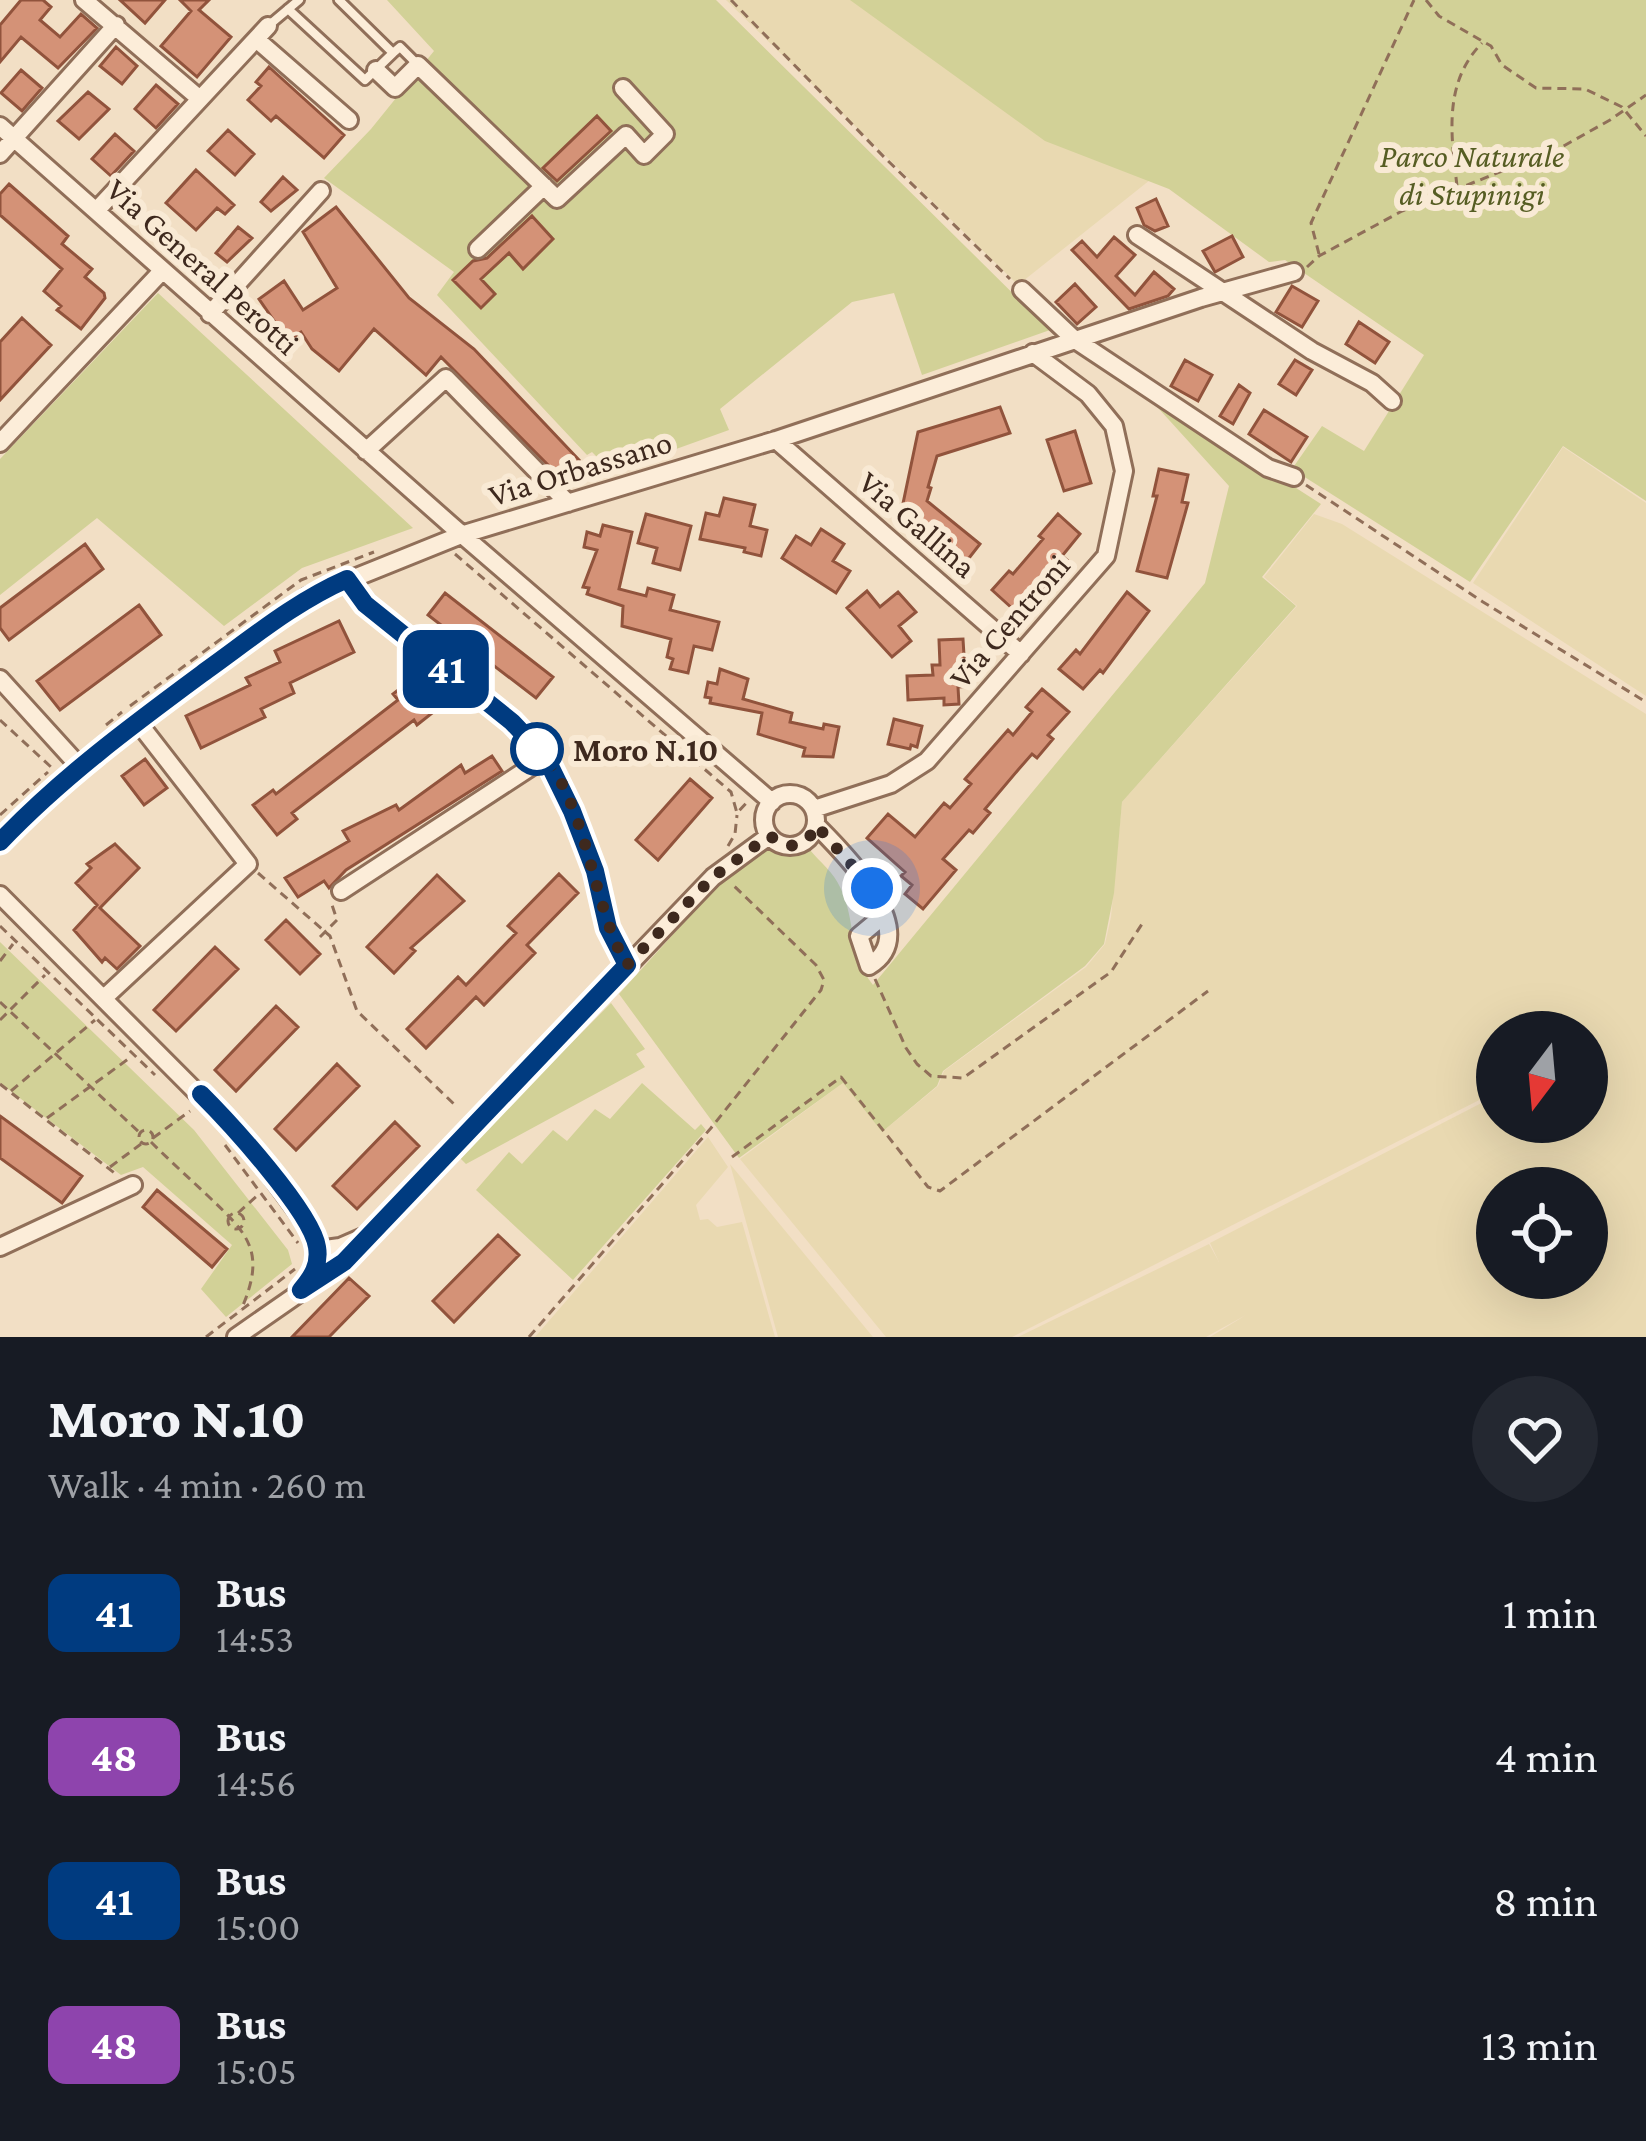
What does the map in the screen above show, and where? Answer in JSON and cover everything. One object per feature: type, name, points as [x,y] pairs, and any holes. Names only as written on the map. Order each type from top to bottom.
[{"type":"street","points":[[84,0],[200,99]]},
{"type":"street","points":[[0,154],[7,132],[116,25]]},
{"type":"street","points":[[96,211],[262,33],[349,120]]},
{"type":"street","points":[[376,70],[394,88],[418,65],[557,199],[626,135],[644,154],[665,134],[623,88]]},
{"type":"street","name":"Via General Perotti","points":[[7,132],[461,535],[765,796]]},
{"type":"street","points":[[478,249],[544,186]]},
{"type":"street","points":[[211,314],[321,191]]},
{"type":"street","points":[[1137,236],[1312,351],[1372,382],[1392,401]]},
{"type":"street","points":[[3,433],[162,272]]},
{"type":"street","name":"Via Orbassano","points":[[0,842],[80,766],[137,722],[307,597],[347,579],[461,535],[776,440],[1074,339],[1294,272]]},
{"type":"street","points":[[1022,290],[1074,339],[1268,468],[1294,478]]},
{"type":"street","name":"Via Centroni","points":[[815,817],[891,784],[927,760],[1106,556],[1124,471],[1114,426],[1088,394],[1034,353]]},
{"type":"street","points":[[366,451],[446,378],[568,502]]},
{"type":"street","name":"Via Gallina","points":[[776,440],[1021,655]]},
{"type":"street","points":[[347,579],[365,604],[512,722],[546,758],[572,811],[595,871],[608,928],[627,965]]},
{"type":"street","points":[[0,679],[80,766]]},
{"type":"street","points":[[104,998],[248,864],[137,722]]},
{"type":"street","points":[[341,891],[546,758]]},
{"type":"street","points":[[765,796],[769,836]]},
{"type":"street","name":"Via Centroni","points":[[765,796],[800,796],[815,817]]},
{"type":"street","points":[[815,817],[872,888],[883,916],[890,944],[880,960],[869,966],[859,936],[883,916]]},
{"type":"street","name":"Via Centroni","points":[[236,1337],[344,1262],[720,864],[769,836],[791,846],[809,838],[815,817]]},
{"type":"street","points":[[0,895],[248,1142],[306,1222],[312,1276],[301,1290]]},
{"type":"street","points":[[0,1247],[129,1186]]},
{"type":"street","points":[[306,1252],[340,1247],[369,1233]]},
{"type":"lane","points":[[262,33],[299,0]]},
{"type":"lane","points":[[339,0],[393,53]]},
{"type":"lane","points":[[288,9],[365,80],[400,47],[418,65]]},
{"type":"path","points":[[731,0],[1022,290]]},
{"type":"path","points":[[1319,256],[1311,223],[1414,0]]},
{"type":"path","points":[[1426,0],[1438,16],[1491,46],[1502,65],[1536,88],[1585,88],[1625,110],[1646,136]]},
{"type":"path","points":[[1457,189],[1449,116],[1468,58],[1484,42]]},
{"type":"path","points":[[1294,272],[1305,270],[1319,256],[1402,211],[1560,148],[1646,94]]},
{"type":"path","points":[[1294,478],[1646,702]]},
{"type":"path","points":[[441,542],[731,791],[737,813],[735,834],[720,864],[816,964],[824,980],[711,1128],[530,1337]]},
{"type":"path","points":[[0,720],[52,769]]},
{"type":"path","points":[[737,813],[765,796]]},
{"type":"path","points":[[248,864],[325,932],[357,1011],[455,1105]]},
{"type":"path","points":[[320,938],[337,920],[330,899],[341,891]]},
{"type":"path","points":[[869,966],[917,1064],[932,1076],[963,1078],[1111,972],[1142,924]]},
{"type":"path","points":[[0,926],[163,1082]]},
{"type":"path","points":[[0,961],[14,940]]},
{"type":"path","points":[[0,1021],[48,972]]},
{"type":"path","points":[[732,1157],[841,1077],[928,1187],[940,1191],[1208,992]]},
{"type":"path","points":[[0,1002],[140,1133],[142,1143]]},
{"type":"path","points":[[10,1092],[97,1019]]},
{"type":"path","points":[[45,1119],[134,1055]]},
{"type":"path","points":[[0,1084],[129,1186]]},
{"type":"path","points":[[108,1168],[191,1110]]},
{"type":"path","points":[[140,1133],[148,1130],[152,1140],[243,1218],[241,1228],[252,1250],[254,1271],[240,1311]]},
{"type":"path","points":[[206,1337],[292,1274],[306,1252],[215,1133]]},
{"type":"path","points":[[241,1228],[230,1226],[234,1215],[261,1193]]},
{"type":"shaded area","points":[[726,0],[871,0],[1150,180],[1018,285]]},
{"type":"shaded area","points":[[1563,447],[1646,503],[1646,696],[1473,583]]},
{"type":"shaded area","points":[[1314,514],[1342,524],[1646,714],[1646,1337],[1210,1337],[1246,1315],[1206,1337],[1018,1337],[1209,1244],[1219,1262],[1210,1243],[1476,1106],[1476,1143],[1608,1143],[1608,1011],[1476,1011],[1476,1102],[1012,1337],[886,1337],[740,1159],[843,1083],[882,1132],[938,1086],[944,1071],[1086,967],[1105,944],[1111,917],[1122,802],[1297,606],[1264,577]]},
{"type":"shaded area","points":[[708,1137],[728,1167],[696,1205],[700,1220],[708,1219],[717,1227],[742,1222],[775,1337],[535,1337]]},
{"type":"shaded area","points":[[730,1164],[873,1337],[778,1337]]},
{"type":"green space","points":[[387,0],[716,0],[1050,330],[922,375],[894,293],[852,302],[720,409],[729,430],[612,472],[592,452],[587,455],[437,295],[454,272],[324,178],[434,51]]},
{"type":"green space","name":"Parco Naturale di Stupinigi","points":[[850,0],[1646,0],[1646,501],[1563,446],[1470,582],[1292,469],[1322,426],[1364,451],[1424,355],[1285,260],[1269,262],[1169,189],[1045,141]]},
{"type":"green space","points":[[158,293],[413,528],[302,568],[224,626],[97,518],[0,595],[0,459]]},
{"type":"green space","points":[[1140,388],[1321,504],[1262,577],[1296,606],[1122,802],[1104,944],[1085,966],[943,1071],[937,1086],[882,1132],[843,1083],[739,1158],[619,994],[727,875],[770,847],[793,855],[810,850],[834,877],[845,900],[859,961],[873,985],[1205,583],[1229,486]]},
{"type":"green space","points":[[0,942],[194,1130],[288,1250],[292,1264],[226,1317],[201,1289],[232,1245],[143,1167],[121,1175],[0,1083]]},
{"type":"green space","points":[[611,1003],[645,1049],[636,1054],[645,1067],[466,1164],[459,1157]]},
{"type":"green space","points":[[642,1083],[695,1130],[701,1124],[706,1130],[573,1280],[476,1190],[509,1152],[522,1164],[553,1130],[567,1141],[595,1109],[610,1119]]},
{"type":"building","points":[[21,0],[43,0],[51,7],[40,20],[60,37],[81,14],[97,28],[58,68],[21,37],[0,62],[0,25]]},
{"type":"building","points":[[120,0],[165,0],[145,23]]},
{"type":"building","points":[[180,0],[209,0],[199,10],[231,37],[197,77],[161,46],[191,11]]},
{"type":"building","points":[[116,47],[137,66],[122,84],[100,66]]},
{"type":"building","points":[[269,67],[344,135],[324,158],[276,116],[271,121],[248,100]]},
{"type":"building","points":[[21,70],[42,88],[22,111],[1,93]]},
{"type":"building","points":[[156,85],[178,104],[156,128],[135,109]]},
{"type":"building","points":[[88,92],[109,109],[79,139],[58,121]]},
{"type":"building","points":[[597,116],[611,131],[557,181],[543,168]]},
{"type":"building","points":[[228,130],[254,154],[235,175],[208,151]]},
{"type":"building","points":[[115,134],[134,151],[111,176],[92,159]]},
{"type":"building","points":[[196,170],[234,205],[225,214],[217,208],[196,230],[166,203]]},
{"type":"building","points":[[283,177],[297,190],[271,211],[261,202]]},
{"type":"building","points":[[9,184],[68,236],[62,244],[92,269],[85,277],[104,293],[81,329],[57,310],[61,306],[44,291],[62,269],[0,215],[0,194]]},
{"type":"building","points":[[1156,199],[1168,226],[1155,231],[1144,225],[1137,208]]},
{"type":"building","points":[[336,207],[409,298],[474,349],[579,460],[561,478],[441,357],[426,375],[374,329],[339,371],[312,349],[301,332],[288,341],[259,299],[284,281],[303,310],[337,288],[303,232]]},
{"type":"building","points":[[532,216],[553,239],[523,269],[509,253],[481,279],[495,294],[481,308],[453,280],[473,261],[487,258]]},
{"type":"building","points":[[238,227],[252,238],[227,262],[216,253]]},
{"type":"building","points":[[1232,236],[1243,257],[1215,272],[1203,251]]},
{"type":"building","points":[[1114,237],[1135,255],[1116,276],[1135,295],[1154,272],[1174,289],[1168,296],[1129,309],[1072,250],[1082,241],[1097,257]]},
{"type":"building","points":[[1075,284],[1096,307],[1077,324],[1056,302]]},
{"type":"building","points":[[1292,286],[1318,301],[1302,327],[1276,312]]},
{"type":"building","points":[[22,318],[51,345],[0,400],[0,342]]},
{"type":"building","points":[[1359,322],[1389,342],[1375,363],[1346,344]]},
{"type":"building","points":[[1185,360],[1212,375],[1198,401],[1171,386]]},
{"type":"building","points":[[1295,360],[1312,370],[1296,395],[1279,384]]},
{"type":"building","points":[[1239,385],[1250,393],[1233,424],[1220,416]]},
{"type":"building","points":[[1000,407],[1010,433],[937,456],[928,487],[927,501],[980,544],[962,567],[901,513],[918,432]]},
{"type":"building","points":[[1264,410],[1307,437],[1291,462],[1249,434]]},
{"type":"building","points":[[1075,431],[1091,483],[1064,491],[1047,440]]},
{"type":"building","points":[[1159,469],[1188,475],[1182,502],[1188,503],[1167,578],[1137,571],[1157,496],[1153,496]]},
{"type":"building","points":[[724,498],[755,505],[750,526],[767,530],[761,556],[700,539],[706,513],[719,516]]},
{"type":"building","points":[[646,514],[691,526],[680,570],[653,563],[657,548],[638,543]]},
{"type":"building","points":[[1058,514],[1080,534],[1062,556],[1067,560],[1037,595],[1032,590],[1014,610],[992,590],[1009,571],[1013,574]]},
{"type":"building","points":[[603,525],[632,532],[619,589],[646,596],[648,588],[674,595],[670,610],[719,622],[712,650],[694,646],[688,673],[670,669],[671,639],[622,626],[623,606],[587,594],[589,588],[583,587],[597,550],[584,547],[587,532],[600,536]]},
{"type":"building","points":[[821,529],[844,544],[833,561],[850,571],[836,593],[782,558],[796,536],[811,545]]},
{"type":"building","points":[[85,544],[103,569],[9,640],[0,628],[0,608]]},
{"type":"building","points":[[867,591],[880,607],[898,592],[916,612],[899,626],[911,641],[892,657],[847,608]]},
{"type":"building","points":[[1127,592],[1149,611],[1103,673],[1100,670],[1083,689],[1059,669],[1076,650],[1080,654]]},
{"type":"building","points":[[445,593],[553,677],[536,698],[428,615]]},
{"type":"building","points":[[139,605],[161,635],[60,710],[37,681]]},
{"type":"building","points":[[339,621],[354,652],[290,683],[294,693],[261,709],[265,717],[201,748],[186,716],[250,685],[246,678],[280,662],[275,651]]},
{"type":"building","points":[[963,639],[965,672],[972,671],[972,686],[958,687],[959,704],[944,705],[944,698],[908,700],[907,676],[933,675],[932,665],[940,665],[939,640]]},
{"type":"building","points":[[720,669],[748,679],[743,699],[792,713],[790,722],[823,729],[824,724],[839,727],[833,757],[803,756],[805,748],[758,734],[762,713],[710,703],[711,698],[705,697],[708,682],[717,684]]},
{"type":"building","points":[[412,679],[436,710],[417,725],[414,720],[292,813],[297,819],[277,835],[253,805],[273,790],[276,794],[398,700],[393,694]]},
{"type":"building","points":[[1042,689],[1069,712],[1048,735],[1053,739],[1037,758],[1032,754],[985,809],[990,813],[973,833],[969,830],[943,859],[956,870],[923,909],[905,894],[912,885],[901,876],[905,872],[867,838],[888,814],[915,837],[944,803],[950,808],[971,784],[965,779],[1008,730],[1013,735],[1032,712],[1026,707]]},
{"type":"building","points":[[894,719],[922,726],[917,747],[888,744]]},
{"type":"building","points":[[492,756],[502,771],[346,870],[329,888],[324,881],[298,897],[285,878],[349,841],[343,831],[396,805],[399,810],[461,765],[465,773]]},
{"type":"building","points":[[145,759],[167,788],[144,805],[122,776]]},
{"type":"building","points":[[690,779],[712,798],[658,860],[636,840]]},
{"type":"building","points":[[115,844],[139,868],[100,908],[140,946],[117,969],[105,958],[102,962],[74,930],[97,905],[76,883],[91,868],[87,864]]},
{"type":"building","points":[[559,874],[578,893],[527,945],[535,953],[484,1005],[476,997],[426,1048],[407,1029],[458,977],[466,985],[516,933],[508,926]]},
{"type":"building","points":[[437,875],[464,901],[411,948],[415,951],[394,973],[367,947]]},
{"type":"building","points":[[286,920],[320,954],[300,974],[266,940]]},
{"type":"building","points":[[215,947],[238,969],[176,1031],[154,1010]]},
{"type":"building","points":[[276,1006],[298,1027],[236,1091],[215,1070]]},
{"type":"building","points":[[337,1064],[359,1086],[296,1150],[275,1129]]},
{"type":"building","points":[[0,1116],[82,1176],[62,1203],[0,1158]]},
{"type":"building","points":[[395,1122],[419,1146],[357,1209],[333,1186]]},
{"type":"building","points":[[157,1190],[227,1249],[212,1267],[143,1207]]},
{"type":"building","points":[[498,1235],[519,1255],[454,1322],[433,1301]]},
{"type":"building","points":[[349,1278],[369,1296],[329,1337],[292,1337]]},
{"type":"bus line","name":"41","points":[[0,842],[80,766],[137,722],[307,597],[347,579],[365,604],[512,722],[546,758],[572,811],[595,871],[608,928],[627,965],[344,1262],[301,1290],[317,1264],[314,1234],[248,1142],[201,1094]]},
{"type":"place","name":"Moro N.10","points":[[537,749]]},
{"type":"route","points":[[537,749],[572,811],[595,871],[608,928],[627,965],[713,877],[769,836],[791,846],[809,838],[816,825],[872,888]]}]
